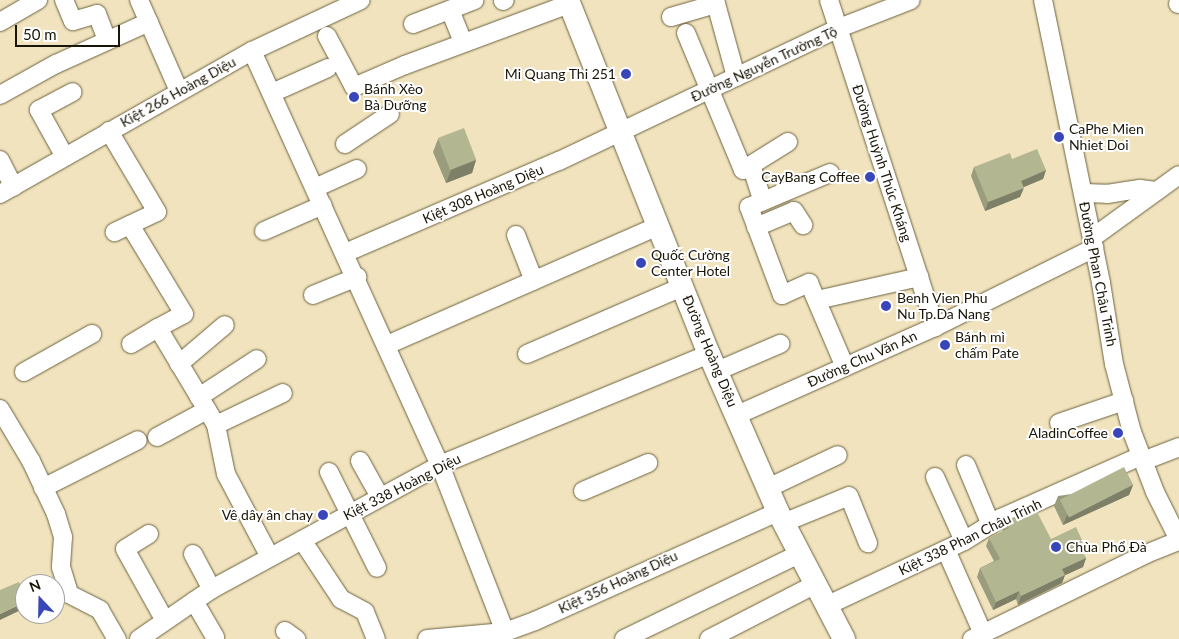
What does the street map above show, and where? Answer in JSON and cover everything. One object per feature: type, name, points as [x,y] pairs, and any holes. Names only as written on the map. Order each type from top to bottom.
[{"type":"main road","name":"Đường Hoàng Diệu","points":[[568,2],[713,362],[781,517],[814,585],[844,639]]},
{"type":"street","points":[[0,22],[38,0]]},
{"type":"street","points":[[64,0],[73,21],[97,14],[107,40]]},
{"type":"street","points":[[139,0],[179,91]]},
{"type":"street","name":"Kiệt 266 Hoàng Diệu","points":[[7,190],[179,91],[338,4],[360,0]]},
{"type":"street","points":[[413,24],[475,0]]},
{"type":"street","name":"Đường Huỳnh Thúc Kháng","points":[[830,0],[935,327]]},
{"type":"street","name":"Đường Nguyễn Trường Tộ","points":[[620,132],[838,28],[911,0]]},
{"type":"street","name":"Đường Phan Châu Trinh","points":[[1043,0],[1124,401],[1142,458],[1179,541]]},
{"type":"street","points":[[327,36],[354,87],[568,2]]},
{"type":"street","points":[[671,17],[716,2],[736,77]]},
{"type":"street","points":[[450,10],[462,43]]},
{"type":"street","points":[[0,95],[107,40],[149,22]]},
{"type":"street","points":[[686,33],[708,90],[743,170],[788,142]]},
{"type":"street","points":[[252,51],[345,252],[440,465],[505,632]]},
{"type":"street","points":[[272,93],[328,68]]},
{"type":"street","points":[[65,157],[39,110],[73,92]]},
{"type":"street","points":[[345,144],[390,114]]},
{"type":"street","points":[[109,131],[157,212],[123,229],[184,314],[130,344]]},
{"type":"street","name":"Kiệt 308 Hoàng Diệu","points":[[345,252],[559,161],[620,132]]},
{"type":"street","points":[[0,160],[7,190]]},
{"type":"street","points":[[751,165],[763,201]]},
{"type":"street","points":[[315,188],[357,169]]},
{"type":"street","points":[[830,173],[749,207],[782,295],[809,283],[845,367]]},
{"type":"street","name":"Đường Chu Văn An","points":[[737,415],[935,327],[1093,243],[1156,191],[1179,175]]},
{"type":"street","points":[[1083,193],[1107,194],[1140,188],[1156,191]]},
{"type":"street","points":[[264,231],[323,205]]},
{"type":"street","points":[[756,227],[794,211],[803,225]]},
{"type":"street","points":[[387,345],[658,226]]},
{"type":"street","points":[[516,235],[534,281]]},
{"type":"street","points":[[313,295],[356,277]]},
{"type":"street","points":[[816,300],[919,277]]},
{"type":"street","points":[[527,354],[682,287]]},
{"type":"street","points":[[179,364],[225,324]]},
{"type":"street","points":[[158,328],[207,411],[226,474],[270,557]]},
{"type":"street","points":[[24,372],[92,334]]},
{"type":"street","name":"Kiệt 338 Hoàng Diệu","points":[[139,639],[212,589],[440,465],[713,362],[780,344]]},
{"type":"street","points":[[207,411],[257,359]]},
{"type":"street","points":[[157,437],[207,411],[283,393]]},
{"type":"street","points":[[1059,423],[1124,401]]},
{"type":"street","points":[[0,409],[43,488],[63,537],[61,567],[68,594],[100,610],[117,639]]},
{"type":"street","points":[[43,488],[138,440]]},
{"type":"street","name":"Kiệt 338 Phan Châu Trinh","points":[[826,606],[946,550],[991,525],[1142,458],[1179,447]]},
{"type":"street","points":[[768,488],[838,455]]},
{"type":"street","points":[[360,461],[380,497]]},
{"type":"street","points":[[583,491],[648,464]]},
{"type":"street","points":[[966,466],[991,525]]},
{"type":"street","points":[[329,472],[377,568]]},
{"type":"street","points":[[934,478],[964,541]]},
{"type":"street","name":"Kiệt 356 Hoàng Diệu","points":[[427,639],[505,632],[781,517],[849,496],[868,543]]},
{"type":"street","points":[[149,534],[125,549],[165,621]]},
{"type":"street","points":[[302,540],[341,599],[365,612],[376,639]]},
{"type":"street","points":[[946,550],[978,637],[1146,554],[1179,541]]},
{"type":"street","points":[[193,554],[212,589]]},
{"type":"street","points":[[624,639],[650,634],[799,554]]},
{"type":"street","points":[[709,639],[734,633],[814,585]]},
{"type":"street","points":[[194,601],[215,637]]},
{"type":"building","points":[[464,128],[476,160],[450,170],[438,138]]},
{"type":"building","points":[[1037,149],[1046,170],[1021,181],[1024,188],[988,202],[974,167],[1010,153],[1012,159]]},
{"type":"building","points":[[1124,467],[1133,485],[1069,518],[1060,500]]},
{"type":"building","points":[[1035,508],[1051,539],[1076,527],[1086,549],[1082,551],[1086,558],[1062,569],[1065,575],[1021,596],[1019,591],[996,602],[980,568],[1000,559],[989,538],[1009,528],[1005,521]]},
{"type":"building","points":[[15,584],[15,607],[0,614],[0,590]]},
{"type":"place","name":"Mi Quang Thi 251","points":[[626,74]]},
{"type":"place","name":"Bánh Xèo Bà Dưỡng","points":[[354,97]]},
{"type":"place","name":"CaPhe Mien Nhiet Doi","points":[[1059,137]]},
{"type":"place","name":"CayBang Coffee","points":[[870,177]]},
{"type":"place","name":"Quốc Cường Center Hotel","points":[[641,263]]},
{"type":"place","name":"Benh Vien Phu Nu Tp.Da Nang","points":[[886,306]]},
{"type":"place","name":"Bánh mì chấm Pate","points":[[945,345]]},
{"type":"place","name":"AladinCoffee","points":[[1118,433]]},
{"type":"place","name":"Vê dây ân chay","points":[[323,515]]},
{"type":"place","name":"Chùa Phổ Đà","points":[[1056,547]]}]
